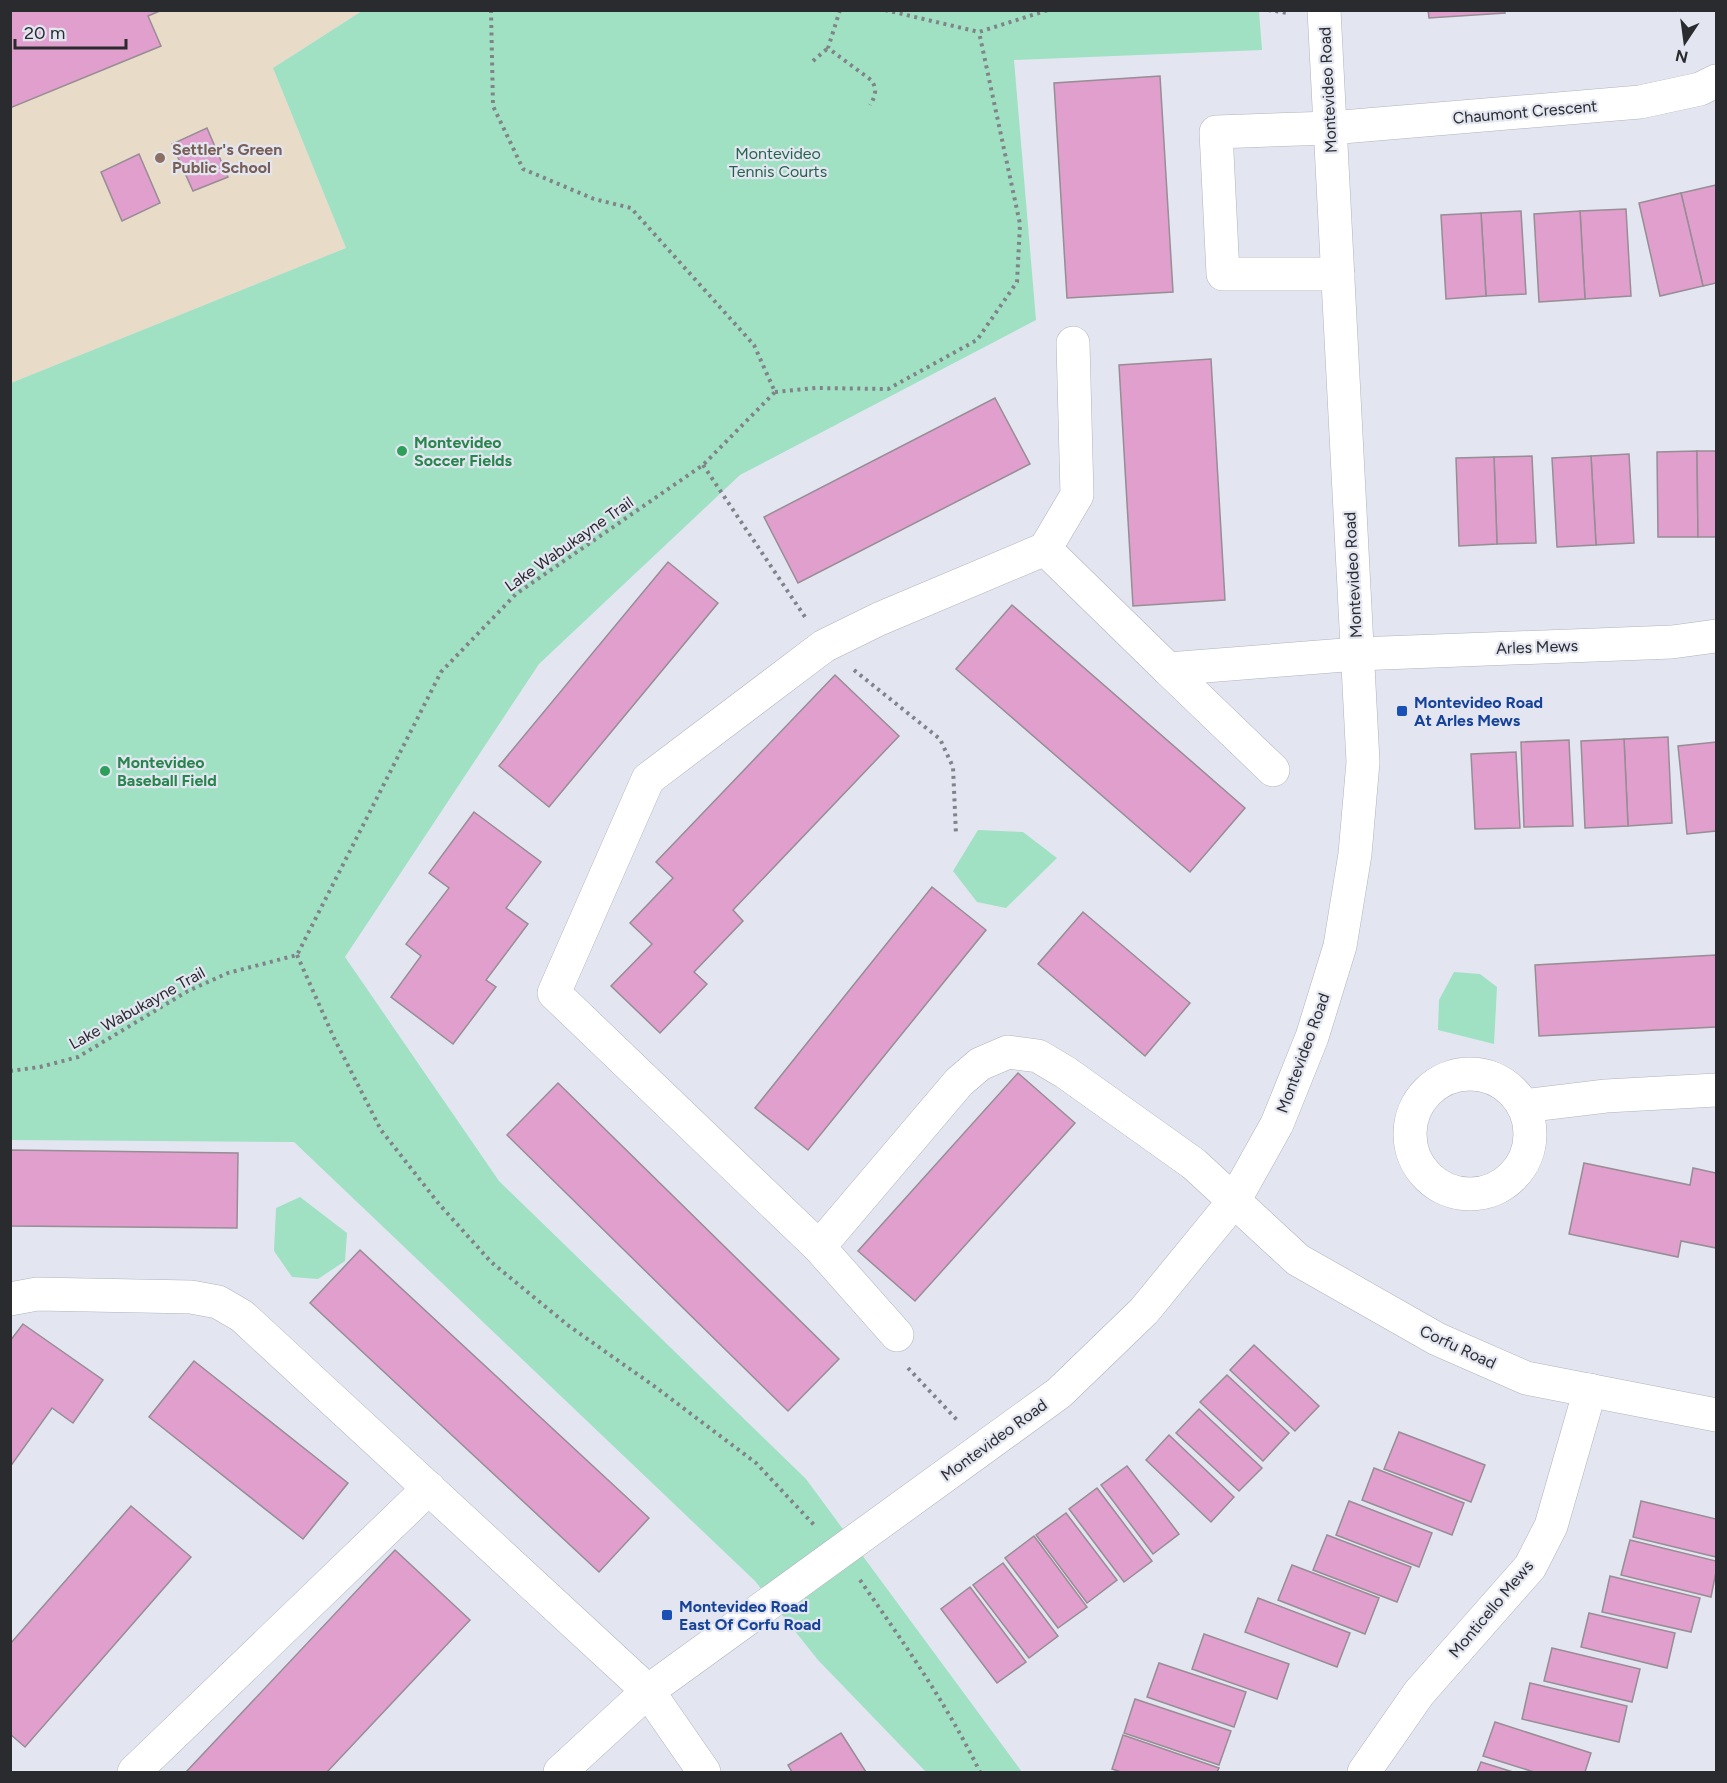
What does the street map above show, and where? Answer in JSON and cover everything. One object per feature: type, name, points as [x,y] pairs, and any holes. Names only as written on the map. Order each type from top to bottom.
[{"type":"street","name":"Montevideo Road","points":[[560,1773],[648,1691],[1059,1394],[1144,1311],[1234,1201],[1276,1124],[1312,1036],[1340,946],[1355,854],[1363,762],[1324,10]]},
{"type":"street","name":"Chaumont Crescent","points":[[1338,274],[1223,274],[1216,132],[1330,128],[1640,102],[1700,89],[1716,81]]},
{"type":"street","points":[[897,1335],[819,1247],[554,993],[648,779],[824,646],[879,619],[1045,549],[1077,495],[1073,343]]},
{"type":"street","points":[[1045,549],[1273,770]]},
{"type":"street","name":"Arles Mews","points":[[1168,669],[1357,654],[1672,642],[1716,636]]},
{"type":"street","name":"Corfu Road","points":[[819,1247],[959,1082],[980,1064],[1008,1052],[1038,1056],[1065,1072],[1194,1164],[1298,1260],[1437,1339],[1526,1378],[1716,1415]]},
{"type":"street","points":[[1523,1106],[1606,1096],[1716,1090]]},
{"type":"street","points":[[10,1299],[49,1294],[190,1297],[218,1302],[242,1316],[648,1691],[704,1773]]},
{"type":"street","name":"Monticello Mews","points":[[1364,1773],[1419,1694],[1530,1567],[1551,1526],[1590,1390]]},
{"type":"street","points":[[134,1773],[429,1488]]},
{"type":"path","points":[[491,10],[493,106],[523,169],[594,199],[631,208],[754,345],[775,392],[816,388],[888,389],[977,340],[1017,282],[1020,224],[978,32]]},
{"type":"path","points":[[813,62],[828,48],[840,10]]},
{"type":"path","points":[[885,10],[978,32],[1048,10]]},
{"type":"path","points":[[828,48],[875,85],[875,98],[870,105]]},
{"type":"path","name":"Lake Wabukayne Trail","points":[[10,1071],[40,1067],[78,1057],[188,991],[228,973],[297,955],[441,672],[516,594],[703,465],[775,392]]},
{"type":"path","points":[[297,955],[334,1038],[381,1130],[439,1204],[491,1263],[568,1326],[654,1386],[756,1463],[840,1552],[962,1734],[980,1773]]},
{"type":"path","points":[[897,1335],[893,1353],[983,1448]]},
{"type":"shaded area","name":"Settler's Green Public School","points":[[11,11],[362,11],[273,68],[346,248],[11,383]]},
{"type":"green space","name":"Montevideo Tennis Courts","points":[[362,11],[1259,11],[1262,50],[1014,60],[1036,320],[740,475],[539,664],[345,957],[499,1181],[806,1479],[1022,1772],[926,1772],[818,1660],[755,1581],[294,1142],[11,1140],[11,383],[346,248],[273,68]]},
{"type":"green space","points":[[978,830],[1023,832],[1057,858],[1006,908],[977,902],[953,871]]},
{"type":"green space","points":[[1454,972],[1480,974],[1497,987],[1494,1044],[1438,1030],[1439,1000]]},
{"type":"green space","points":[[300,1197],[347,1233],[345,1261],[318,1279],[292,1277],[274,1251],[276,1208]]},
{"type":"building","points":[[10,10],[162,10],[148,16],[161,46],[10,108]]},
{"type":"building","points":[[1428,10],[1504,10],[1505,13],[1429,18]]},
{"type":"building","points":[[1160,76],[1173,292],[1067,298],[1054,83]]},
{"type":"building","points":[[207,128],[228,177],[193,191],[172,144]]},
{"type":"building","points":[[139,154],[160,203],[122,221],[101,172]]},
{"type":"building","points":[[1716,185],[1716,283],[1703,286],[1681,193]]},
{"type":"building","points":[[1681,193],[1703,286],[1660,296],[1639,203]]},
{"type":"building","points":[[1626,209],[1631,296],[1585,299],[1580,211]]},
{"type":"building","points":[[1521,211],[1526,294],[1486,296],[1481,213]]},
{"type":"building","points":[[1580,211],[1585,299],[1539,302],[1534,214]]},
{"type":"building","points":[[1481,213],[1486,296],[1446,299],[1441,215]]},
{"type":"building","points":[[1211,359],[1225,600],[1133,606],[1119,365]]},
{"type":"building","points":[[995,398],[1030,464],[798,583],[764,517]]},
{"type":"building","points":[[1697,451],[1698,537],[1658,537],[1657,452]]},
{"type":"building","points":[[1697,451],[1716,451],[1716,537],[1698,537]]},
{"type":"building","points":[[1629,454],[1634,543],[1596,545],[1591,456]]},
{"type":"building","points":[[1532,456],[1536,543],[1497,544],[1494,457]]},
{"type":"building","points":[[1591,456],[1596,545],[1557,547],[1552,458]]},
{"type":"building","points":[[1494,457],[1497,544],[1459,546],[1456,458]]},
{"type":"building","points":[[668,562],[718,603],[549,807],[499,766]]},
{"type":"building","points":[[1012,605],[1245,808],[1190,872],[956,669]]},
{"type":"building","points":[[835,675],[899,736],[733,910],[743,921],[694,972],[707,984],[660,1033],[611,986],[652,944],[630,923],[673,878],[656,862]]},
{"type":"building","points":[[1668,737],[1672,823],[1628,826],[1624,739]]},
{"type":"building","points":[[1624,739],[1628,826],[1585,828],[1581,741]]},
{"type":"building","points":[[1569,740],[1573,826],[1524,827],[1521,742]]},
{"type":"building","points":[[1716,742],[1716,831],[1687,834],[1678,746]]},
{"type":"building","points":[[1516,752],[1520,828],[1475,829],[1471,754]]},
{"type":"building","points":[[474,812],[541,862],[506,908],[528,924],[486,980],[496,987],[453,1044],[391,997],[421,956],[406,944],[449,888],[429,873]]},
{"type":"building","points":[[932,887],[986,930],[808,1150],[755,1108]]},
{"type":"building","points":[[1083,912],[1190,1003],[1145,1056],[1038,964]]},
{"type":"building","points":[[1716,955],[1716,1027],[1539,1036],[1535,965]]},
{"type":"building","points":[[1018,1073],[1075,1123],[915,1301],[858,1251]]},
{"type":"building","points":[[558,1083],[839,1359],[788,1411],[507,1135]]},
{"type":"building","points":[[10,1150],[238,1153],[237,1228],[10,1226]]},
{"type":"building","points":[[1584,1163],[1690,1185],[1693,1168],[1716,1173],[1716,1248],[1681,1241],[1678,1257],[1569,1234]]},
{"type":"building","points":[[360,1250],[649,1518],[599,1572],[310,1303]]},
{"type":"building","points":[[23,1324],[103,1380],[73,1423],[52,1408],[10,1467],[10,1341]]},
{"type":"building","points":[[1254,1345],[1319,1406],[1295,1431],[1230,1370]]},
{"type":"building","points":[[194,1361],[348,1483],[303,1539],[149,1417]]},
{"type":"building","points":[[1227,1375],[1289,1433],[1263,1461],[1200,1402]]},
{"type":"building","points":[[1199,1409],[1262,1468],[1239,1491],[1176,1433]]},
{"type":"building","points":[[1399,1432],[1485,1465],[1471,1502],[1384,1469]]},
{"type":"building","points":[[1169,1435],[1234,1497],[1211,1522],[1146,1460]]},
{"type":"building","points":[[1127,1466],[1179,1534],[1153,1554],[1101,1485]]},
{"type":"building","points":[[1374,1468],[1464,1503],[1452,1535],[1362,1500]]},
{"type":"building","points":[[1097,1488],[1152,1561],[1124,1582],[1069,1509]]},
{"type":"building","points":[[1349,1501],[1432,1533],[1419,1567],[1336,1535]]},
{"type":"building","points":[[1641,1501],[1716,1519],[1716,1557],[1633,1537]]},
{"type":"building","points":[[131,1506],[191,1557],[25,1747],[10,1734],[10,1644]]},
{"type":"building","points":[[1066,1513],[1117,1580],[1087,1603],[1036,1535]]},
{"type":"building","points":[[1327,1535],[1411,1567],[1397,1602],[1313,1570]]},
{"type":"building","points":[[1034,1536],[1087,1607],[1058,1628],[1005,1558]]},
{"type":"building","points":[[1630,1540],[1716,1561],[1711,1597],[1621,1575]]},
{"type":"building","points":[[395,1550],[470,1620],[327,1772],[186,1772]]},
{"type":"building","points":[[1003,1563],[1058,1636],[1029,1658],[973,1585]]},
{"type":"building","points":[[1292,1565],[1379,1598],[1365,1634],[1278,1600]]},
{"type":"building","points":[[1610,1576],[1700,1598],[1691,1632],[1602,1612]]},
{"type":"building","points":[[970,1587],[1026,1662],[997,1683],[941,1609]]},
{"type":"building","points":[[1258,1598],[1350,1633],[1337,1667],[1245,1632]]},
{"type":"building","points":[[1589,1613],[1675,1633],[1667,1668],[1581,1647]]},
{"type":"building","points":[[1204,1634],[1289,1664],[1277,1699],[1192,1669]]},
{"type":"building","points":[[1552,1648],[1640,1669],[1632,1702],[1544,1681]]},
{"type":"building","points":[[1159,1663],[1246,1692],[1234,1727],[1147,1697]]},
{"type":"building","points":[[1530,1683],[1627,1706],[1619,1742],[1522,1719]]},
{"type":"building","points":[[1135,1699],[1231,1731],[1219,1765],[1124,1733]]},
{"type":"building","points":[[1495,1722],[1591,1753],[1585,1772],[1534,1772],[1483,1756]]},
{"type":"building","points":[[841,1733],[866,1772],[792,1772],[788,1765]]},
{"type":"building","points":[[1123,1735],[1219,1768],[1217,1772],[1121,1772],[1112,1769]]},
{"type":"building","points":[[1481,1762],[1513,1772],[1477,1772]]},
{"type":"place","name":"Settler's Green Public School","points":[[160,158]]},
{"type":"place","name":"Montevideo Soccer Fields","points":[[402,451]]},
{"type":"place","name":"Montevideo Road At Arles Mews","points":[[1402,711]]},
{"type":"place","name":"Montevideo Baseball Field","points":[[105,771]]},
{"type":"place","name":"Montevideo Road East Of Corfu Road","points":[[667,1615]]}]
